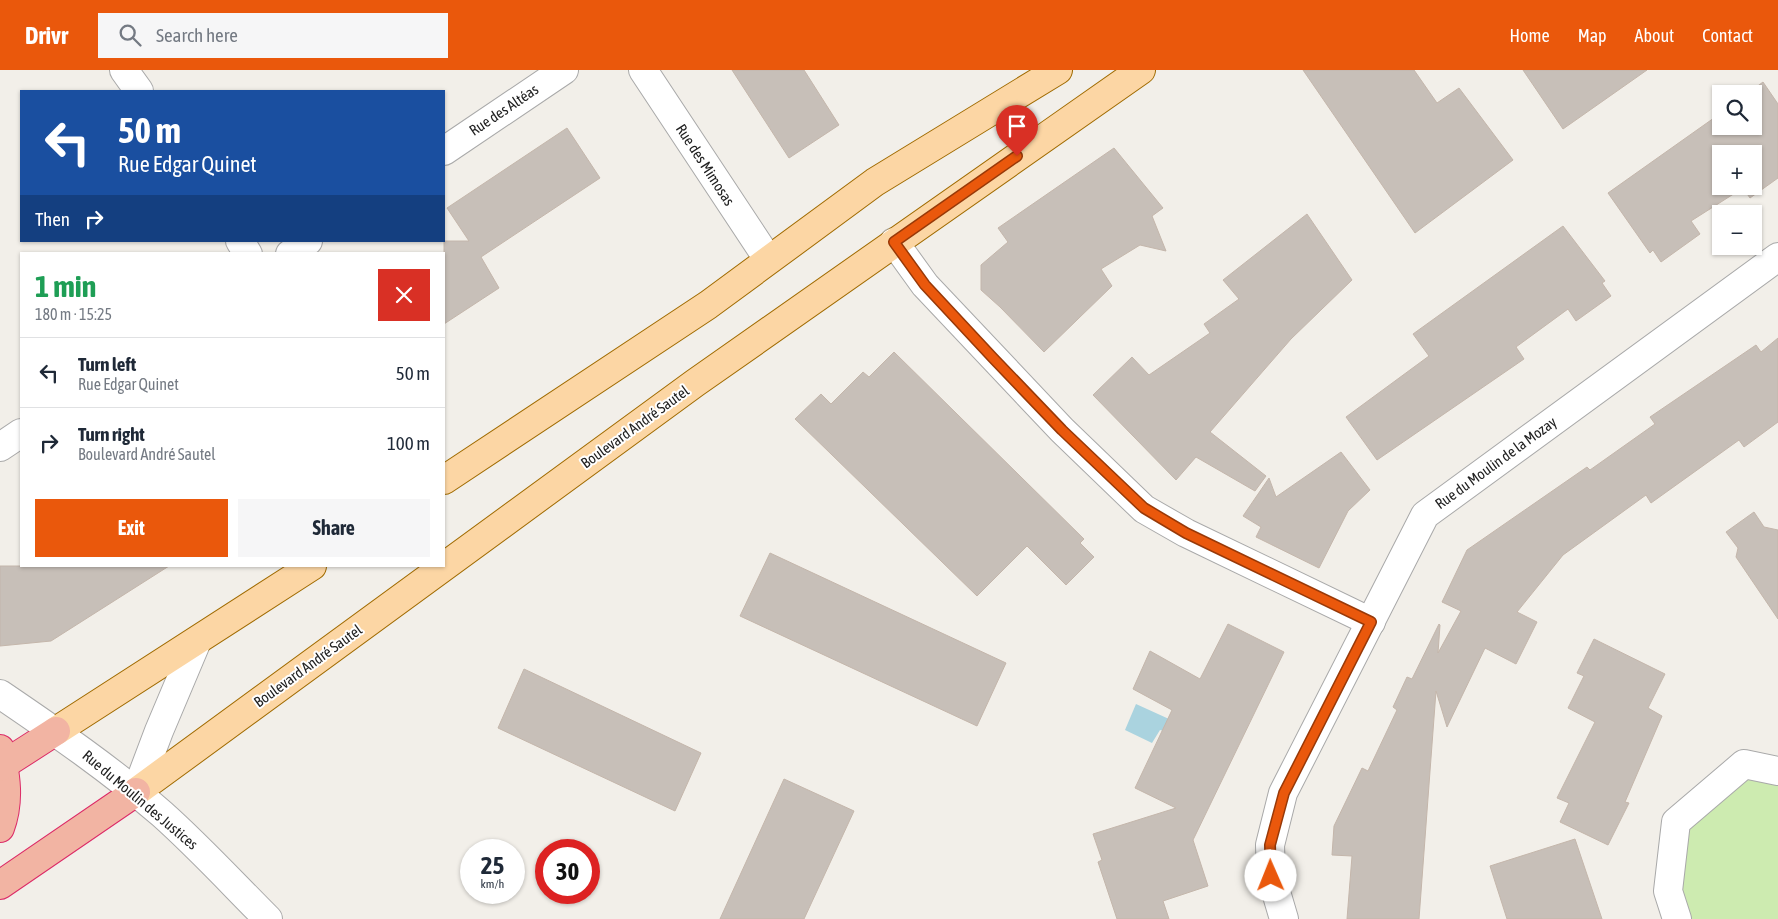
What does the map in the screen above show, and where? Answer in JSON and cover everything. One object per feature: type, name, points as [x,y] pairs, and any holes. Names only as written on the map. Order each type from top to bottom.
[{"type":"highway","points":[[0,828],[6,813],[7,790],[1,760],[56,732]]},
{"type":"highway","points":[[0,885],[136,792]]},
{"type":"main road","points":[[445,479],[708,304],[875,182],[1058,70]]},
{"type":"main road","name":"Boulevard André Sautel","points":[[445,566],[695,383],[1141,70]]},
{"type":"main road","points":[[56,732],[310,567]]},
{"type":"main road","name":"Boulevard André Sautel","points":[[136,792],[444,567]]},
{"type":"street","points":[[124,70],[138,90]]},
{"type":"street","name":"Rue des Altéas","points":[[445,150],[564,70]]},
{"type":"street","name":"Rue des Mimosas","points":[[644,70],[768,259]]},
{"type":"street","points":[[293,252],[307,242]]},
{"type":"street","points":[[894,242],[916,274],[986,350],[1062,430],[1144,508],[1186,533],[1371,622]]},
{"type":"street","name":"Rue du Moulin de la Mozay","points":[[1284,919],[1271,876],[1270,845],[1276,817],[1292,774],[1425,514],[1778,257]]},
{"type":"street","points":[[0,447],[20,434]]},
{"type":"street","points":[[136,792],[159,731],[198,641]]},
{"type":"street","name":"Rue du Moulin des Justices","points":[[0,694],[56,732],[136,792],[197,846],[268,919]]},
{"type":"street","points":[[1677,919],[1668,891],[1676,822],[1744,764],[1778,771]]},
{"type":"green space","points":[[1744,764],[1778,771],[1778,919],[1677,919],[1676,822]]},
{"type":"water","points":[[1136,704],[1169,719],[1164,731],[1160,730],[1152,743],[1125,730]]},
{"type":"building","points":[[732,70],[804,70],[839,125],[789,158]]},
{"type":"building","points":[[1303,70],[1414,70],[1437,103],[1459,88],[1513,160],[1415,233]]},
{"type":"building","points":[[1523,70],[1647,70],[1563,129]]},
{"type":"building","points":[[1763,82],[1778,104],[1778,178],[1762,189],[1762,145],[1712,145],[1712,195],[1732,195],[1716,205],[1712,205],[1712,208],[1691,221],[1700,234],[1661,262],[1653,250],[1650,253],[1608,193],[1712,119],[1712,135],[1762,135],[1762,85],[1759,85]]},
{"type":"building","points":[[567,128],[600,178],[481,257],[499,288],[445,323],[444,242],[469,241],[447,208]]},
{"type":"building","points":[[1114,148],[1163,208],[1152,216],[1166,251],[1140,245],[1101,269],[1112,286],[1044,352],[981,290],[981,265],[1008,242],[998,228]]},
{"type":"building","points":[[1307,214],[1352,280],[1291,339],[1210,432],[1266,476],[1255,491],[1196,457],[1176,480],[1093,395],[1132,357],[1149,375],[1210,333],[1204,324],[1239,299],[1223,280]]},
{"type":"building","points":[[1563,226],[1605,281],[1602,283],[1611,296],[1576,321],[1568,309],[1516,347],[1524,359],[1377,460],[1346,417],[1429,356],[1413,334]]},
{"type":"building","points":[[1778,338],[1778,422],[1744,447],[1739,440],[1651,503],[1646,495],[1563,555],[1517,612],[1537,622],[1516,664],[1485,648],[1447,727],[1436,691],[1419,919],[1347,919],[1352,856],[1332,855],[1334,826],[1362,768],[1368,771],[1397,710],[1393,707],[1407,677],[1412,679],[1439,624],[1438,653],[1461,611],[1442,602],[1467,550],[1587,467],[1590,470],[1655,424],[1650,417],[1756,345],[1761,352]]},
{"type":"building","points":[[894,352],[1084,539],[1080,543],[1094,557],[1066,585],[1027,546],[977,596],[795,419],[821,394],[831,404],[863,372],[869,377]]},
{"type":"building","points":[[1341,452],[1370,490],[1348,511],[1319,568],[1256,537],[1261,527],[1243,516],[1269,478],[1276,497]]},
{"type":"building","points":[[1754,512],[1764,527],[1778,530],[1778,619],[1736,557],[1738,548],[1726,532]]},
{"type":"building","points":[[770,553],[1006,663],[977,726],[740,616]]},
{"type":"building","points":[[0,566],[167,567],[51,641],[0,646]]},
{"type":"building","points":[[1228,624],[1284,652],[1193,840],[1208,886],[1163,901],[1169,919],[1117,919],[1098,862],[1102,860],[1093,834],[1176,808],[1135,788],[1172,710],[1133,689],[1150,651],[1200,679]]},
{"type":"building","points":[[1594,639],[1665,674],[1648,708],[1662,716],[1625,802],[1629,803],[1608,845],[1560,822],[1569,803],[1557,798],[1595,722],[1568,708],[1584,676],[1577,673]]},
{"type":"building","points":[[524,669],[701,753],[675,811],[498,728]]},
{"type":"building","points":[[784,779],[854,811],[804,919],[720,919]]},
{"type":"building","points":[[1575,839],[1602,919],[1507,919],[1490,866]]},
{"type":"route","points":[[1017,156],[894,242],[916,274],[1062,430],[1125,492],[1144,508],[1186,533],[1371,622],[1284,793],[1270,845],[1271,876]]}]
